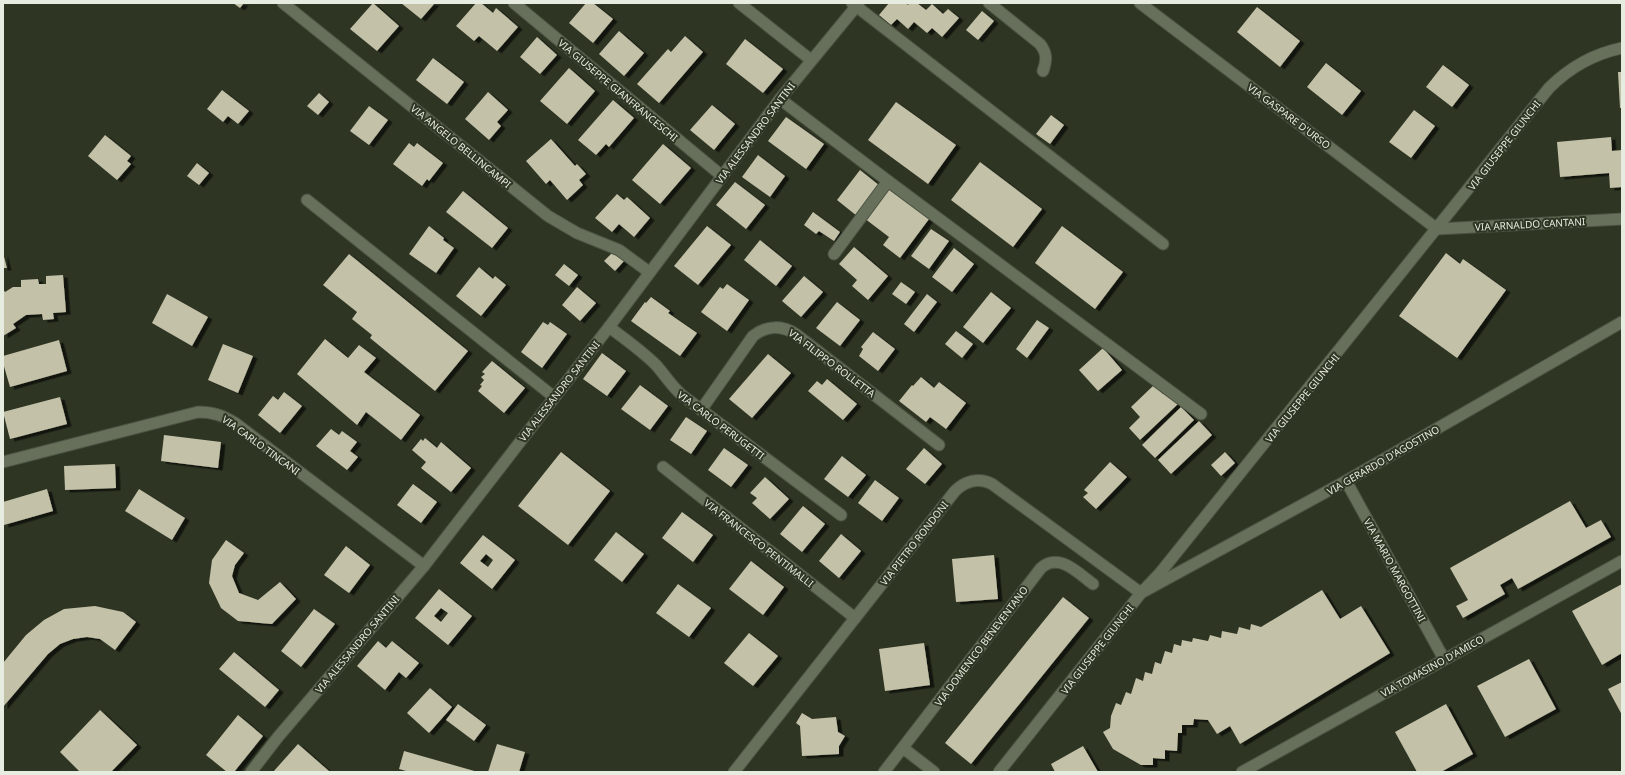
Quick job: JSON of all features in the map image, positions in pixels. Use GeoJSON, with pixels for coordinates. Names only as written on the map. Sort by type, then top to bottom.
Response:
{"type":"FeatureCollection","features":[{"type":"Feature","properties":{"kind":"street","name":"VIA ANGELO BELLINCAMPI"},"geometry":{"type":"LineString","coordinates":[[283,3],[548,216],[577,233],[619,250],[649,272]]}},
{"type":"Feature","properties":{"kind":"street","name":"VIA GIUSEPPE GIANFRANCESCHI"},"geometry":{"type":"LineString","coordinates":[[514,3],[722,176]]}},
{"type":"Feature","properties":{"kind":"street"},"geometry":{"type":"LineString","coordinates":[[739,3],[811,60]]}},
{"type":"Feature","properties":{"kind":"street"},"geometry":{"type":"LineString","coordinates":[[989,3],[1040,44],[1046,57],[1043,71]]}},
{"type":"Feature","properties":{"kind":"street","name":"VIA GASPARE D'URSO"},"geometry":{"type":"LineString","coordinates":[[1140,3],[1437,229]]}},
{"type":"Feature","properties":{"kind":"street","name":"VIA ALESSANDRO SANTINI"},"geometry":{"type":"LineString","coordinates":[[251,772],[278,737],[424,566],[609,327],[780,99],[856,4]]}},
{"type":"Feature","properties":{"kind":"street"},"geometry":{"type":"LineString","coordinates":[[856,4],[1163,244]]}},
{"type":"Feature","properties":{"kind":"street","name":"VIA GIUSEPPE GIUNCHI"},"geometry":{"type":"LineString","coordinates":[[1000,772],[1141,593],[1160,573],[1553,84],[1584,60],[1602,53],[1622,48]]}},
{"type":"Feature","properties":{"kind":"street"},"geometry":{"type":"LineString","coordinates":[[780,99],[1201,414]]}},
{"type":"Feature","properties":{"kind":"street"},"geometry":{"type":"LineString","coordinates":[[834,254],[888,181]]}},
{"type":"Feature","properties":{"kind":"street"},"geometry":{"type":"LineString","coordinates":[[307,200],[554,397]]}},
{"type":"Feature","properties":{"kind":"street","name":"VIA ARNALDO CANTANI"},"geometry":{"type":"LineString","coordinates":[[1437,229],[1622,218]]}},
{"type":"Feature","properties":{"kind":"street","name":"VIA GERARDO D'AGOSTINO"},"geometry":{"type":"LineString","coordinates":[[1141,593],[1346,482],[1622,322]]}},
{"type":"Feature","properties":{"kind":"street","name":"VIA CARLO PERUGETTI"},"geometry":{"type":"LineString","coordinates":[[609,327],[650,360],[677,392],[840,515]]}},
{"type":"Feature","properties":{"kind":"street","name":"VIA FILIPPO ROLLETTA"},"geometry":{"type":"LineString","coordinates":[[701,410],[753,336],[765,329],[782,328],[797,334],[939,445]]}},
{"type":"Feature","properties":{"kind":"street","name":"VIA CARLO TINCANI"},"geometry":{"type":"LineString","coordinates":[[3,462],[198,412],[212,412],[235,423],[424,566]]}},
{"type":"Feature","properties":{"kind":"street","name":"VIA FRANCESCO PENTIMALLI"},"geometry":{"type":"LineString","coordinates":[[663,467],[855,618]]}},
{"type":"Feature","properties":{"kind":"street","name":"VIA PIETRO RONDONI"},"geometry":{"type":"LineString","coordinates":[[734,772],[955,491],[969,482],[979,480],[988,482],[995,486],[1141,593]]}},
{"type":"Feature","properties":{"kind":"street","name":"VIA MARIO MARGOTTINI"},"geometry":{"type":"LineString","coordinates":[[1346,482],[1444,659]]}},
{"type":"Feature","properties":{"kind":"street","name":"VIA TOMASINO D'AMICO"},"geometry":{"type":"LineString","coordinates":[[1242,772],[1622,561]]}},
{"type":"Feature","properties":{"kind":"street","name":"VIA DOMENICO BENEVENTANO"},"geometry":{"type":"LineString","coordinates":[[887,771],[1043,566],[1051,562],[1061,562],[1093,584]]}},
{"type":"Feature","properties":{"kind":"street"},"geometry":{"type":"LineString","coordinates":[[903,748],[934,772]]}},
{"type":"Feature","properties":{"kind":"building"},"geometry":{"type":"Polygon","coordinates":[[[233,3],[244,3],[240,8],[233,3]]]}},
{"type":"Feature","properties":{"kind":"building"},"geometry":{"type":"Polygon","coordinates":[[[373,3],[399,26],[377,51],[350,29],[373,3]]]}},
{"type":"Feature","properties":{"kind":"building"},"geometry":{"type":"Polygon","coordinates":[[[401,3],[435,3],[421,19],[401,3]]]}},
{"type":"Feature","properties":{"kind":"building"},"geometry":{"type":"Polygon","coordinates":[[[476,3],[481,3],[493,13],[496,8],[518,27],[497,51],[479,36],[474,41],[456,26],[476,3]]]}},
{"type":"Feature","properties":{"kind":"building"},"geometry":{"type":"Polygon","coordinates":[[[586,3],[593,3],[613,19],[593,43],[569,23],[586,3]]]}},
{"type":"Feature","properties":{"kind":"building"},"geometry":{"type":"Polygon","coordinates":[[[889,3],[906,3],[908,5],[909,3],[917,3],[926,10],[932,4],[943,14],[948,9],[959,18],[942,37],[932,28],[927,33],[914,22],[908,29],[897,19],[891,25],[879,15],[889,3]]]}},
{"type":"Feature","properties":{"kind":"building"},"geometry":{"type":"Polygon","coordinates":[[[1257,7],[1300,41],[1280,67],[1237,32],[1257,7]]]}},
{"type":"Feature","properties":{"kind":"building"},"geometry":{"type":"Polygon","coordinates":[[[982,11],[994,21],[978,40],[966,30],[982,11]]]}},
{"type":"Feature","properties":{"kind":"building"},"geometry":{"type":"Polygon","coordinates":[[[619,31],[644,53],[624,76],[599,54],[619,31]]]}},
{"type":"Feature","properties":{"kind":"building"},"geometry":{"type":"Polygon","coordinates":[[[685,36],[703,52],[659,103],[637,84],[668,49],[671,52],[685,36]]]}},
{"type":"Feature","properties":{"kind":"building"},"geometry":{"type":"Polygon","coordinates":[[[537,37],[557,55],[540,74],[520,57],[537,37]]]}},
{"type":"Feature","properties":{"kind":"building"},"geometry":{"type":"Polygon","coordinates":[[[745,39],[783,69],[763,93],[726,64],[745,39]]]}},
{"type":"Feature","properties":{"kind":"building"},"geometry":{"type":"Polygon","coordinates":[[[433,58],[464,82],[447,104],[416,80],[433,58]]]}},
{"type":"Feature","properties":{"kind":"building"},"geometry":{"type":"Polygon","coordinates":[[[1326,63],[1361,91],[1342,115],[1307,87],[1326,63]]]}},
{"type":"Feature","properties":{"kind":"building"},"geometry":{"type":"Polygon","coordinates":[[[1443,65],[1469,85],[1452,107],[1426,87],[1443,65]]]}},
{"type":"Feature","properties":{"kind":"building"},"geometry":{"type":"Polygon","coordinates":[[[569,68],[595,91],[567,124],[540,101],[569,68]]]}},
{"type":"Feature","properties":{"kind":"building"},"geometry":{"type":"Polygon","coordinates":[[[1618,72],[1622,72],[1622,108],[1620,108],[1618,72]]]}},
{"type":"Feature","properties":{"kind":"building"},"geometry":{"type":"Polygon","coordinates":[[[222,90],[249,111],[238,124],[228,116],[223,122],[207,109],[222,90]]]}},
{"type":"Feature","properties":{"kind":"building"},"geometry":{"type":"Polygon","coordinates":[[[488,92],[508,110],[497,122],[501,126],[489,140],[465,119],[488,92]]]}},
{"type":"Feature","properties":{"kind":"building"},"geometry":{"type":"Polygon","coordinates":[[[319,93],[329,102],[318,115],[307,106],[319,93]]]}},
{"type":"Feature","properties":{"kind":"building"},"geometry":{"type":"Polygon","coordinates":[[[613,100],[634,118],[609,147],[606,144],[596,155],[578,140],[613,100]]]}},
{"type":"Feature","properties":{"kind":"building"},"geometry":{"type":"Polygon","coordinates":[[[896,102],[956,145],[928,184],[868,140],[896,102]]]}},
{"type":"Feature","properties":{"kind":"building"},"geometry":{"type":"Polygon","coordinates":[[[712,105],[735,124],[714,150],[690,130],[712,105]]]}},
{"type":"Feature","properties":{"kind":"building"},"geometry":{"type":"Polygon","coordinates":[[[369,106],[388,120],[369,145],[350,131],[369,106]]]}},
{"type":"Feature","properties":{"kind":"building"},"geometry":{"type":"Polygon","coordinates":[[[1414,110],[1435,126],[1411,158],[1389,142],[1414,110]]]}},
{"type":"Feature","properties":{"kind":"building"},"geometry":{"type":"Polygon","coordinates":[[[1051,115],[1064,125],[1050,144],[1036,134],[1051,115]]]}},
{"type":"Feature","properties":{"kind":"building"},"geometry":{"type":"Polygon","coordinates":[[[786,117],[824,144],[806,169],[768,141],[786,117]]]}},
{"type":"Feature","properties":{"kind":"building"},"geometry":{"type":"Polygon","coordinates":[[[105,135],[131,156],[127,161],[131,164],[117,180],[88,156],[105,135]]]}},
{"type":"Feature","properties":{"kind":"building"},"geometry":{"type":"Polygon","coordinates":[[[1611,137],[1612,151],[1622,150],[1622,187],[1610,188],[1609,173],[1560,177],[1557,142],[1611,137]]]}},
{"type":"Feature","properties":{"kind":"building"},"geometry":{"type":"Polygon","coordinates":[[[551,139],[575,166],[577,164],[586,174],[579,180],[583,185],[567,200],[550,180],[546,184],[526,161],[551,139]]]}},
{"type":"Feature","properties":{"kind":"building"},"geometry":{"type":"Polygon","coordinates":[[[409,143],[414,147],[417,143],[443,163],[429,181],[427,179],[422,186],[393,164],[409,143]]]}},
{"type":"Feature","properties":{"kind":"building"},"geometry":{"type":"Polygon","coordinates":[[[663,144],[691,168],[660,204],[632,180],[663,144]]]}},
{"type":"Feature","properties":{"kind":"building"},"geometry":{"type":"Polygon","coordinates":[[[758,155],[785,176],[770,197],[742,177],[758,155]]]}},
{"type":"Feature","properties":{"kind":"building"},"geometry":{"type":"Polygon","coordinates":[[[980,162],[1042,209],[1013,247],[951,200],[980,162]]]}},
{"type":"Feature","properties":{"kind":"building"},"geometry":{"type":"Polygon","coordinates":[[[197,163],[209,173],[199,185],[187,176],[197,163]]]}},
{"type":"Feature","properties":{"kind":"building"},"geometry":{"type":"Polygon","coordinates":[[[860,170],[880,186],[857,216],[837,200],[860,170]]]}},
{"type":"Feature","properties":{"kind":"building"},"geometry":{"type":"Polygon","coordinates":[[[735,182],[765,205],[746,229],[716,205],[735,182]]]}},
{"type":"Feature","properties":{"kind":"building"},"geometry":{"type":"Polygon","coordinates":[[[887,188],[929,219],[900,258],[883,245],[889,237],[864,218],[887,188]]]}},
{"type":"Feature","properties":{"kind":"building"},"geometry":{"type":"Polygon","coordinates":[[[463,191],[508,228],[492,248],[446,212],[463,191]]]}},
{"type":"Feature","properties":{"kind":"building"},"geometry":{"type":"Polygon","coordinates":[[[617,194],[624,200],[627,197],[650,218],[634,237],[619,224],[612,232],[595,218],[617,194]]]}},
{"type":"Feature","properties":{"kind":"building"},"geometry":{"type":"Polygon","coordinates":[[[813,212],[840,232],[834,241],[819,231],[816,234],[804,225],[813,212]]]}},
{"type":"Feature","properties":{"kind":"building"},"geometry":{"type":"Polygon","coordinates":[[[429,226],[444,238],[443,240],[454,248],[436,273],[409,254],[429,226]]]}},
{"type":"Feature","properties":{"kind":"building"},"geometry":{"type":"Polygon","coordinates":[[[707,226],[731,245],[698,285],[674,266],[707,226]]]}},
{"type":"Feature","properties":{"kind":"building"},"geometry":{"type":"Polygon","coordinates":[[[1062,226],[1123,272],[1095,309],[1035,263],[1062,226]]]}},
{"type":"Feature","properties":{"kind":"building"},"geometry":{"type":"Polygon","coordinates":[[[931,229],[949,241],[929,269],[911,256],[931,229]]]}},
{"type":"Feature","properties":{"kind":"building"},"geometry":{"type":"Polygon","coordinates":[[[760,240],[792,266],[776,286],[744,260],[760,240]]]}},
{"type":"Feature","properties":{"kind":"building"},"geometry":{"type":"Polygon","coordinates":[[[854,247],[888,276],[868,300],[852,286],[857,280],[839,264],[854,247]]]}},
{"type":"Feature","properties":{"kind":"building"},"geometry":{"type":"Polygon","coordinates":[[[954,248],[974,264],[952,292],[932,277],[954,248]]]}},
{"type":"Feature","properties":{"kind":"building"},"geometry":{"type":"Polygon","coordinates":[[[614,251],[624,261],[615,271],[604,261],[614,251]]]}},
{"type":"Feature","properties":{"kind":"building"},"geometry":{"type":"Polygon","coordinates":[[[3,253],[7,268],[3,268],[3,253]]]}},
{"type":"Feature","properties":{"kind":"building"},"geometry":{"type":"Polygon","coordinates":[[[1446,253],[1460,264],[1463,259],[1506,290],[1457,358],[1399,316],[1446,253]]]}},
{"type":"Feature","properties":{"kind":"building"},"geometry":{"type":"Polygon","coordinates":[[[349,254],[468,351],[435,391],[370,338],[372,335],[352,319],[357,312],[323,285],[349,254]]]}},
{"type":"Feature","properties":{"kind":"building"},"geometry":{"type":"Polygon","coordinates":[[[564,264],[578,275],[569,286],[555,275],[564,264]]]}},
{"type":"Feature","properties":{"kind":"building"},"geometry":{"type":"Polygon","coordinates":[[[479,267],[493,279],[495,276],[506,285],[481,316],[456,296],[479,267]]]}},
{"type":"Feature","properties":{"kind":"building"},"geometry":{"type":"Polygon","coordinates":[[[63,275],[66,312],[53,313],[54,319],[43,320],[42,314],[26,315],[13,324],[16,328],[3,336],[3,289],[5,292],[13,287],[21,287],[21,280],[38,279],[39,284],[46,284],[46,276],[63,275]]]}},
{"type":"Feature","properties":{"kind":"building"},"geometry":{"type":"Polygon","coordinates":[[[804,276],[823,292],[801,317],[782,301],[804,276]]]}},
{"type":"Feature","properties":{"kind":"building"},"geometry":{"type":"Polygon","coordinates":[[[901,282],[915,292],[906,304],[892,294],[901,282]]]}},
{"type":"Feature","properties":{"kind":"building"},"geometry":{"type":"Polygon","coordinates":[[[727,284],[749,300],[727,331],[701,312],[720,287],[723,289],[727,284]]]}},
{"type":"Feature","properties":{"kind":"building"},"geometry":{"type":"Polygon","coordinates":[[[577,287],[596,303],[580,321],[562,305],[577,287]]]}},
{"type":"Feature","properties":{"kind":"building"},"geometry":{"type":"Polygon","coordinates":[[[991,292],[1011,308],[983,343],[963,327],[991,292]]]}},
{"type":"Feature","properties":{"kind":"building"},"geometry":{"type":"Polygon","coordinates":[[[167,294],[208,317],[192,346],[152,323],[167,294]]]}},
{"type":"Feature","properties":{"kind":"building"},"geometry":{"type":"Polygon","coordinates":[[[927,294],[937,302],[914,332],[904,324],[927,294]]]}},
{"type":"Feature","properties":{"kind":"building"},"geometry":{"type":"Polygon","coordinates":[[[651,297],[670,311],[668,313],[697,333],[680,356],[631,321],[645,302],[646,303],[651,297]]]}},
{"type":"Feature","properties":{"kind":"building"},"geometry":{"type":"Polygon","coordinates":[[[837,302],[860,320],[840,346],[816,328],[837,302]]]}},
{"type":"Feature","properties":{"kind":"building"},"geometry":{"type":"Polygon","coordinates":[[[1037,320],[1049,328],[1027,358],[1016,349],[1037,320]]]}},
{"type":"Feature","properties":{"kind":"building"},"geometry":{"type":"Polygon","coordinates":[[[543,322],[548,325],[550,322],[567,334],[542,368],[521,352],[543,322]]]}},
{"type":"Feature","properties":{"kind":"building"},"geometry":{"type":"Polygon","coordinates":[[[956,331],[973,344],[962,358],[945,344],[956,331]]]}},
{"type":"Feature","properties":{"kind":"building"},"geometry":{"type":"Polygon","coordinates":[[[873,332],[895,349],[878,371],[859,356],[863,349],[861,347],[873,332]]]}},
{"type":"Feature","properties":{"kind":"building"},"geometry":{"type":"Polygon","coordinates":[[[325,339],[348,358],[359,345],[376,358],[364,372],[420,415],[401,440],[366,412],[357,425],[297,374],[325,339]]]}},
{"type":"Feature","properties":{"kind":"building"},"geometry":{"type":"Polygon","coordinates":[[[59,340],[67,371],[10,387],[3,363],[3,356],[59,340]]]}},
{"type":"Feature","properties":{"kind":"building"},"geometry":{"type":"Polygon","coordinates":[[[223,344],[253,356],[238,393],[208,380],[223,344]]]}},
{"type":"Feature","properties":{"kind":"building"},"geometry":{"type":"Polygon","coordinates":[[[1103,348],[1122,370],[1098,391],[1079,370],[1103,348]]]}},
{"type":"Feature","properties":{"kind":"building"},"geometry":{"type":"Polygon","coordinates":[[[602,353],[626,371],[607,396],[583,379],[602,353]]]}},
{"type":"Feature","properties":{"kind":"building"},"geometry":{"type":"Polygon","coordinates":[[[768,354],[791,373],[752,418],[729,399],[768,354]]]}},
{"type":"Feature","properties":{"kind":"building"},"geometry":{"type":"Polygon","coordinates":[[[492,361],[525,388],[504,413],[478,391],[484,380],[481,377],[485,374],[482,372],[492,361]]]}},
{"type":"Feature","properties":{"kind":"building"},"geometry":{"type":"Polygon","coordinates":[[[921,377],[934,388],[939,382],[966,403],[946,429],[930,417],[926,422],[899,401],[912,385],[913,386],[921,377]]]}},
{"type":"Feature","properties":{"kind":"building"},"geometry":{"type":"Polygon","coordinates":[[[827,379],[857,404],[843,420],[808,391],[817,381],[822,385],[827,379]]]}},
{"type":"Feature","properties":{"kind":"building"},"geometry":{"type":"Polygon","coordinates":[[[640,385],[668,406],[650,430],[621,409],[640,385]]]}},
{"type":"Feature","properties":{"kind":"building"},"geometry":{"type":"Polygon","coordinates":[[[1154,385],[1163,394],[1166,392],[1178,404],[1140,440],[1129,428],[1140,417],[1131,407],[1154,385]]]}},
{"type":"Feature","properties":{"kind":"building"},"geometry":{"type":"Polygon","coordinates":[[[284,392],[302,406],[280,433],[258,415],[273,396],[278,400],[284,392]]]}},
{"type":"Feature","properties":{"kind":"building"},"geometry":{"type":"Polygon","coordinates":[[[60,397],[67,424],[10,439],[3,412],[60,397]]]}},
{"type":"Feature","properties":{"kind":"building"},"geometry":{"type":"Polygon","coordinates":[[[1181,407],[1194,420],[1155,458],[1142,445],[1181,407]]]}},
{"type":"Feature","properties":{"kind":"building"},"geometry":{"type":"Polygon","coordinates":[[[686,417],[707,431],[691,454],[670,440],[686,417]]]}},
{"type":"Feature","properties":{"kind":"building"},"geometry":{"type":"Polygon","coordinates":[[[1199,421],[1212,435],[1171,474],[1158,460],[1199,421]]]}},
{"type":"Feature","properties":{"kind":"building"},"geometry":{"type":"Polygon","coordinates":[[[331,429],[339,435],[342,431],[357,442],[350,451],[358,457],[347,470],[316,446],[331,429]]]}},
{"type":"Feature","properties":{"kind":"building"},"geometry":{"type":"Polygon","coordinates":[[[164,435],[221,442],[218,468],[161,461],[164,435]]]}},
{"type":"Feature","properties":{"kind":"building"},"geometry":{"type":"Polygon","coordinates":[[[425,438],[437,448],[441,442],[471,468],[451,492],[421,468],[426,462],[412,450],[421,439],[423,441],[425,438]]]}},
{"type":"Feature","properties":{"kind":"building"},"geometry":{"type":"Polygon","coordinates":[[[724,448],[748,465],[731,487],[708,470],[724,448]]]}},
{"type":"Feature","properties":{"kind":"building"},"geometry":{"type":"Polygon","coordinates":[[[924,448],[942,464],[925,484],[906,469],[924,448]]]}},
{"type":"Feature","properties":{"kind":"building"},"geometry":{"type":"Polygon","coordinates":[[[561,452],[610,491],[568,545],[518,506],[561,452]]]}},
{"type":"Feature","properties":{"kind":"building"},"geometry":{"type":"Polygon","coordinates":[[[1225,452],[1235,463],[1221,476],[1211,465],[1225,452]]]}},
{"type":"Feature","properties":{"kind":"building"},"geometry":{"type":"Polygon","coordinates":[[[842,456],[866,475],[848,497],[824,479],[842,456]]]}},
{"type":"Feature","properties":{"kind":"building"},"geometry":{"type":"Polygon","coordinates":[[[1110,462],[1127,477],[1096,509],[1083,497],[1088,493],[1084,490],[1110,462]]]}},
{"type":"Feature","properties":{"kind":"building"},"geometry":{"type":"Polygon","coordinates":[[[115,464],[116,488],[65,490],[64,466],[115,464]]]}},
{"type":"Feature","properties":{"kind":"building"},"geometry":{"type":"Polygon","coordinates":[[[765,477],[789,499],[770,519],[752,503],[757,498],[750,493],[765,477]]]}},
{"type":"Feature","properties":{"kind":"building"},"geometry":{"type":"Polygon","coordinates":[[[875,480],[899,498],[882,521],[858,503],[875,480]]]}},
{"type":"Feature","properties":{"kind":"building"},"geometry":{"type":"Polygon","coordinates":[[[413,484],[437,502],[421,523],[397,505],[413,484]]]}},
{"type":"Feature","properties":{"kind":"building"},"geometry":{"type":"Polygon","coordinates":[[[47,489],[53,511],[4,525],[3,502],[47,489]]]}},
{"type":"Feature","properties":{"kind":"building"},"geometry":{"type":"Polygon","coordinates":[[[139,489],[185,518],[172,540],[125,511],[139,489]]]}},
{"type":"Feature","properties":{"kind":"building"},"geometry":{"type":"Polygon","coordinates":[[[1570,501],[1586,528],[1601,520],[1611,537],[1518,589],[1512,578],[1500,585],[1505,594],[1463,618],[1456,606],[1468,600],[1450,568],[1570,501]]]}},
{"type":"Feature","properties":{"kind":"building"},"geometry":{"type":"Polygon","coordinates":[[[803,506],[825,524],[802,552],[780,534],[803,506]]]}},
{"type":"Feature","properties":{"kind":"building"},"geometry":{"type":"Polygon","coordinates":[[[682,512],[713,535],[693,562],[662,538],[682,512]]]}},
{"type":"Feature","properties":{"kind":"building"},"geometry":{"type":"Polygon","coordinates":[[[616,532],[644,554],[622,582],[594,560],[616,532]]]}},
{"type":"Feature","properties":{"kind":"building"},"geometry":{"type":"Polygon","coordinates":[[[841,534],[861,551],[839,578],[819,561],[841,534]]]}},
{"type":"Feature","properties":{"kind":"building"},"geometry":{"type":"Polygon","coordinates":[[[483,535],[515,560],[492,589],[460,563],[483,535]],[[486,554],[480,561],[488,567],[493,560],[486,554]]]}},
{"type":"Feature","properties":{"kind":"building"},"geometry":{"type":"Polygon","coordinates":[[[226,540],[244,553],[235,565],[232,576],[239,593],[258,600],[280,582],[296,599],[272,624],[238,621],[221,608],[209,583],[212,560],[226,540]]]}},
{"type":"Feature","properties":{"kind":"building"},"geometry":{"type":"Polygon","coordinates":[[[346,546],[370,565],[349,593],[324,575],[346,546]]]}},
{"type":"Feature","properties":{"kind":"building"},"geometry":{"type":"Polygon","coordinates":[[[994,555],[998,599],[956,602],[952,559],[994,555]]]}},
{"type":"Feature","properties":{"kind":"building"},"geometry":{"type":"Polygon","coordinates":[[[751,561],[784,587],[763,615],[729,589],[751,561]]]}},
{"type":"Feature","properties":{"kind":"building"},"geometry":{"type":"Polygon","coordinates":[[[678,584],[711,608],[689,637],[656,613],[678,584]]]}},
{"type":"Feature","properties":{"kind":"building"},"geometry":{"type":"Polygon","coordinates":[[[1622,584],[1622,653],[1602,665],[1572,611],[1622,584]]]}},
{"type":"Feature","properties":{"kind":"building"},"geometry":{"type":"Polygon","coordinates":[[[439,589],[472,616],[448,645],[415,618],[439,589]],[[441,608],[434,616],[441,622],[448,613],[441,608]]]}},
{"type":"Feature","properties":{"kind":"building"},"geometry":{"type":"Polygon","coordinates":[[[1322,590],[1340,619],[1361,606],[1390,653],[1240,744],[1230,726],[1217,734],[1208,720],[1194,719],[1193,725],[1182,725],[1182,733],[1178,733],[1177,751],[1165,750],[1165,759],[1153,758],[1153,765],[1141,765],[1113,749],[1103,732],[1110,728],[1111,716],[1116,703],[1121,705],[1126,692],[1131,694],[1136,678],[1143,681],[1145,672],[1152,674],[1155,662],[1161,664],[1165,651],[1172,653],[1174,644],[1181,646],[1182,640],[1192,642],[1193,638],[1208,641],[1210,635],[1221,638],[1222,631],[1237,634],[1239,627],[1250,630],[1251,624],[1261,627],[1322,590]]]}},
{"type":"Feature","properties":{"kind":"building"},"geometry":{"type":"Polygon","coordinates":[[[1063,597],[1089,618],[971,764],[945,743],[1063,597]]]}},
{"type":"Feature","properties":{"kind":"building"},"geometry":{"type":"Polygon","coordinates":[[[95,606],[123,612],[136,622],[115,650],[100,639],[87,637],[73,639],[60,644],[48,654],[3,707],[3,663],[26,635],[44,620],[64,609],[95,606]]]}},
{"type":"Feature","properties":{"kind":"building"},"geometry":{"type":"Polygon","coordinates":[[[314,609],[335,624],[301,667],[281,651],[314,609]]]}},
{"type":"Feature","properties":{"kind":"building"},"geometry":{"type":"Polygon","coordinates":[[[749,633],[778,656],[753,686],[724,663],[749,633]]]}},
{"type":"Feature","properties":{"kind":"building"},"geometry":{"type":"Polygon","coordinates":[[[378,641],[386,648],[392,641],[419,663],[406,678],[399,672],[385,690],[357,666],[378,641]]]}},
{"type":"Feature","properties":{"kind":"building"},"geometry":{"type":"Polygon","coordinates":[[[924,643],[930,685],[885,691],[879,649],[924,643]]]}},
{"type":"Feature","properties":{"kind":"building"},"geometry":{"type":"Polygon","coordinates":[[[234,652],[279,690],[265,707],[219,669],[234,652]]]}},
{"type":"Feature","properties":{"kind":"building"},"geometry":{"type":"Polygon","coordinates":[[[1529,659],[1556,709],[1505,737],[1477,686],[1529,659]]]}},
{"type":"Feature","properties":{"kind":"building"},"geometry":{"type":"Polygon","coordinates":[[[1622,682],[1622,715],[1608,689],[1622,682]]]}},
{"type":"Feature","properties":{"kind":"building"},"geometry":{"type":"Polygon","coordinates":[[[430,688],[452,707],[429,733],[407,713],[430,688]]]}},
{"type":"Feature","properties":{"kind":"building"},"geometry":{"type":"Polygon","coordinates":[[[458,704],[486,725],[474,741],[446,720],[458,704]]]}},
{"type":"Feature","properties":{"kind":"building"},"geometry":{"type":"Polygon","coordinates":[[[1446,704],[1473,754],[1441,772],[1417,772],[1395,732],[1446,704]]]}},
{"type":"Feature","properties":{"kind":"building"},"geometry":{"type":"Polygon","coordinates":[[[100,710],[137,745],[111,772],[80,772],[60,752],[100,710]]]}},
{"type":"Feature","properties":{"kind":"building"},"geometry":{"type":"Polygon","coordinates":[[[802,713],[812,719],[836,717],[838,732],[845,736],[839,746],[839,754],[802,756],[800,726],[796,723],[802,713]]]}},
{"type":"Feature","properties":{"kind":"building"},"geometry":{"type":"Polygon","coordinates":[[[238,715],[263,736],[234,772],[227,772],[206,755],[238,715]]]}},
{"type":"Feature","properties":{"kind":"building"},"geometry":{"type":"Polygon","coordinates":[[[298,744],[330,772],[273,772],[298,744]]]}},
{"type":"Feature","properties":{"kind":"building"},"geometry":{"type":"Polygon","coordinates":[[[497,744],[525,752],[519,772],[488,772],[497,744]]]}},
{"type":"Feature","properties":{"kind":"building"},"geometry":{"type":"Polygon","coordinates":[[[1083,746],[1098,772],[1055,772],[1051,764],[1083,746]]]}},
{"type":"Feature","properties":{"kind":"building"},"geometry":{"type":"Polygon","coordinates":[[[404,751],[478,772],[410,772],[399,769],[404,751]]]}}]}
